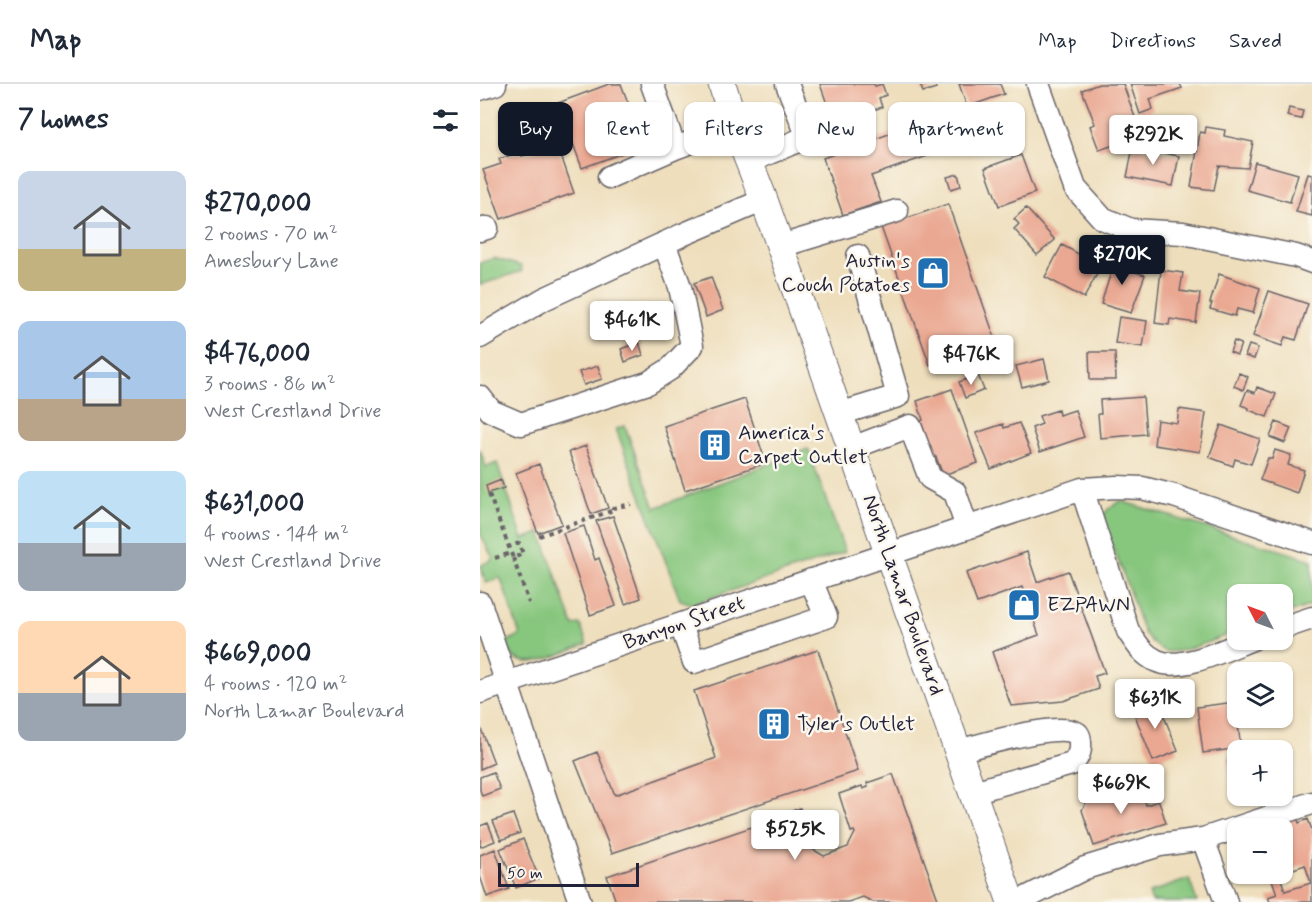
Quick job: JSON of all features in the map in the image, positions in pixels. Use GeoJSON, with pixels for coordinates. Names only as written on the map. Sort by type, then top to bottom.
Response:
{"type":"FeatureCollection","features":[{"type":"Feature","properties":{"kind":"main road","name":"North Lamar Boulevard"},"geometry":{"type":"LineString","coordinates":[[722,84],[728,102]]}},
{"type":"Feature","properties":{"kind":"main road","name":"North Lamar Boulevard"},"geometry":{"type":"LineString","coordinates":[[748,156],[1011,902]]}},
{"type":"Feature","properties":{"kind":"street"},"geometry":{"type":"LineString","coordinates":[[480,89],[495,84]]}},
{"type":"Feature","properties":{"kind":"street"},"geometry":{"type":"LineString","coordinates":[[652,84],[675,148]]}},
{"type":"Feature","properties":{"kind":"street"},"geometry":{"type":"LineString","coordinates":[[750,161],[804,137],[805,130],[787,84]]}},
{"type":"Feature","properties":{"kind":"street"},"geometry":{"type":"LineString","coordinates":[[1038,84],[1075,188],[1102,218],[1131,230],[1183,233],[1296,256],[1312,262]]}},
{"type":"Feature","properties":{"kind":"street"},"geometry":{"type":"LineString","coordinates":[[609,177],[684,145]]}},
{"type":"Feature","properties":{"kind":"street"},"geometry":{"type":"LineString","coordinates":[[480,337],[544,299],[664,243],[764,200]]}},
{"type":"Feature","properties":{"kind":"street"},"geometry":{"type":"LineString","coordinates":[[780,246],[897,211]]}},
{"type":"Feature","properties":{"kind":"street"},"geometry":{"type":"LineString","coordinates":[[480,397],[491,411],[521,424],[648,383],[670,369],[692,346],[680,287],[664,243]]}},
{"type":"Feature","properties":{"kind":"street"},"geometry":{"type":"LineString","coordinates":[[839,414],[898,396],[858,256]]}},
{"type":"Feature","properties":{"kind":"street"},"geometry":{"type":"LineString","coordinates":[[852,448],[910,426],[930,478],[955,492],[967,528]]}},
{"type":"Feature","properties":{"kind":"street","name":"Banyon Street"},"geometry":{"type":"LineString","coordinates":[[480,692],[1082,489],[1117,487],[1153,491],[1312,543]]}},
{"type":"Feature","properties":{"kind":"street"},"geometry":{"type":"LineString","coordinates":[[1082,489],[1128,631],[1139,647],[1159,662],[1186,663],[1227,648]]}},
{"type":"Feature","properties":{"kind":"street"},"geometry":{"type":"LineString","coordinates":[[681,625],[694,662],[826,617],[812,580]]}},
{"type":"Feature","properties":{"kind":"street"},"geometry":{"type":"LineString","coordinates":[[480,603],[572,900]]}},
{"type":"Feature","properties":{"kind":"street"},"geometry":{"type":"LineString","coordinates":[[1293,624],[1312,618]]}},
{"type":"Feature","properties":{"kind":"street"},"geometry":{"type":"LineString","coordinates":[[958,751],[1055,730],[1078,734],[1080,753],[1072,764],[973,792]]}},
{"type":"Feature","properties":{"kind":"street"},"geometry":{"type":"LineString","coordinates":[[1018,902],[1085,868],[1160,845],[1203,838],[1312,803]]}},
{"type":"Feature","properties":{"kind":"street"},"geometry":{"type":"LineString","coordinates":[[1203,838],[1226,902]]}},
{"type":"Feature","properties":{"kind":"path"},"geometry":{"type":"LineString","coordinates":[[489,494],[529,603]]}},
{"type":"Feature","properties":{"kind":"path"},"geometry":{"type":"LineString","coordinates":[[539,536],[614,510],[613,508],[620,505],[631,504]]}},
{"type":"Feature","properties":{"kind":"path"},"geometry":{"type":"LineString","coordinates":[[509,547],[519,543],[523,555],[513,558]]}},
{"type":"Feature","properties":{"kind":"path"},"geometry":{"type":"LineString","coordinates":[[495,558],[511,553]]}},
{"type":"Feature","properties":{"kind":"green space"},"geometry":{"type":"Polygon","coordinates":[[[494,258],[521,266],[522,271],[480,285],[480,263],[494,258]]]}},
{"type":"Feature","properties":{"kind":"green space"},"geometry":{"type":"Polygon","coordinates":[[[625,426],[655,508],[808,449],[845,552],[692,604],[680,600],[616,429],[625,426]]]}},
{"type":"Feature","properties":{"kind":"green space"},"geometry":{"type":"Polygon","coordinates":[[[480,449],[486,467],[497,463],[523,539],[541,533],[573,625],[580,624],[587,644],[540,661],[518,660],[511,654],[506,642],[520,635],[501,579],[486,583],[480,566],[493,559],[480,533],[480,449]]]}},
{"type":"Feature","properties":{"kind":"green space"},"geometry":{"type":"Polygon","coordinates":[[[1121,501],[1312,560],[1312,605],[1293,612],[1293,584],[1227,584],[1227,635],[1191,648],[1172,652],[1162,650],[1153,644],[1144,633],[1121,566],[1105,533],[1102,520],[1112,506],[1121,501]]]}},
{"type":"Feature","properties":{"kind":"green space"},"geometry":{"type":"Polygon","coordinates":[[[1189,879],[1197,902],[1152,902],[1149,893],[1189,879]]]}},
{"type":"Feature","properties":{"kind":"building"},"geometry":{"type":"Polygon","coordinates":[[[609,84],[621,84],[628,102],[585,102],[585,156],[614,156],[582,168],[573,144],[573,102],[561,102],[609,84]]]}},
{"type":"Feature","properties":{"kind":"building"},"geometry":{"type":"Polygon","coordinates":[[[820,84],[874,84],[875,86],[882,84],[886,95],[879,98],[882,107],[876,109],[876,102],[826,102],[820,84]]]}},
{"type":"Feature","properties":{"kind":"building"},"geometry":{"type":"Polygon","coordinates":[[[920,84],[934,84],[936,88],[923,92],[920,84]]]}},
{"type":"Feature","properties":{"kind":"building"},"geometry":{"type":"Polygon","coordinates":[[[959,84],[1000,84],[1004,94],[981,102],[965,102],[959,84]]]}},
{"type":"Feature","properties":{"kind":"building"},"geometry":{"type":"Polygon","coordinates":[[[1099,84],[1123,84],[1140,131],[1131,135],[1132,139],[1099,150],[1090,126],[1095,124],[1082,90],[1099,84]]]}},
{"type":"Feature","properties":{"kind":"building"},"geometry":{"type":"Polygon","coordinates":[[[1130,84],[1180,84],[1182,88],[1150,99],[1153,109],[1140,114],[1130,84]]]}},
{"type":"Feature","properties":{"kind":"building"},"geometry":{"type":"Polygon","coordinates":[[[1289,108],[1303,111],[1301,119],[1287,116],[1289,108]]]}},
{"type":"Feature","properties":{"kind":"building"},"geometry":{"type":"Polygon","coordinates":[[[1206,127],[1225,130],[1224,136],[1253,142],[1248,168],[1219,166],[1214,190],[1191,187],[1200,132],[1205,133],[1206,127]]]}},
{"type":"Feature","properties":{"kind":"building"},"geometry":{"type":"Polygon","coordinates":[[[888,134],[888,156],[927,156],[871,176],[881,202],[843,215],[823,158],[876,156],[876,139],[888,134]]]}},
{"type":"Feature","properties":{"kind":"building"},"geometry":{"type":"Polygon","coordinates":[[[1133,147],[1179,156],[1173,186],[1127,177],[1133,147]]]}},
{"type":"Feature","properties":{"kind":"building"},"geometry":{"type":"Polygon","coordinates":[[[508,156],[561,156],[574,193],[501,219],[483,170],[501,164],[499,159],[508,156]]]}},
{"type":"Feature","properties":{"kind":"building"},"geometry":{"type":"Polygon","coordinates":[[[1021,156],[1035,193],[999,206],[985,168],[1021,156]]]}},
{"type":"Feature","properties":{"kind":"building"},"geometry":{"type":"Polygon","coordinates":[[[1255,162],[1298,174],[1290,202],[1247,190],[1255,162]]]}},
{"type":"Feature","properties":{"kind":"building"},"geometry":{"type":"Polygon","coordinates":[[[958,174],[961,186],[951,189],[947,177],[958,174]]]}},
{"type":"Feature","properties":{"kind":"building"},"geometry":{"type":"Polygon","coordinates":[[[1308,174],[1312,175],[1312,216],[1296,212],[1308,174]]]}},
{"type":"Feature","properties":{"kind":"building"},"geometry":{"type":"Polygon","coordinates":[[[948,204],[996,341],[930,365],[881,227],[948,204]]]}},
{"type":"Feature","properties":{"kind":"building"},"geometry":{"type":"Polygon","coordinates":[[[1026,208],[1055,240],[1037,255],[1014,229],[1019,224],[1014,219],[1026,208]]]}},
{"type":"Feature","properties":{"kind":"building"},"geometry":{"type":"Polygon","coordinates":[[[1062,245],[1086,258],[1089,251],[1105,259],[1084,298],[1045,277],[1062,245]]]}},
{"type":"Feature","properties":{"kind":"building"},"geometry":{"type":"Polygon","coordinates":[[[1118,250],[1128,253],[1123,268],[1145,275],[1131,313],[1101,304],[1118,250]]]}},
{"type":"Feature","properties":{"kind":"building"},"geometry":{"type":"Polygon","coordinates":[[[1161,270],[1183,273],[1180,291],[1200,294],[1196,323],[1170,319],[1169,325],[1155,323],[1161,270]]]}},
{"type":"Feature","properties":{"kind":"building"},"geometry":{"type":"Polygon","coordinates":[[[1219,274],[1260,288],[1253,313],[1237,309],[1235,316],[1210,309],[1219,274]]]}},
{"type":"Feature","properties":{"kind":"building"},"geometry":{"type":"Polygon","coordinates":[[[711,277],[723,310],[706,317],[694,283],[711,277]]]}},
{"type":"Feature","properties":{"kind":"building"},"geometry":{"type":"Polygon","coordinates":[[[1269,291],[1308,304],[1296,340],[1285,337],[1282,346],[1253,336],[1269,291]]]}},
{"type":"Feature","properties":{"kind":"building"},"geometry":{"type":"Polygon","coordinates":[[[1119,317],[1147,321],[1143,347],[1115,343],[1119,317]]]}},
{"type":"Feature","properties":{"kind":"building"},"geometry":{"type":"Polygon","coordinates":[[[1234,341],[1241,344],[1237,355],[1230,352],[1234,341]]]}},
{"type":"Feature","properties":{"kind":"building"},"geometry":{"type":"Polygon","coordinates":[[[639,342],[643,355],[625,362],[621,349],[639,342]]]}},
{"type":"Feature","properties":{"kind":"building"},"geometry":{"type":"Polygon","coordinates":[[[1249,345],[1258,348],[1254,359],[1245,356],[1249,345]]]}},
{"type":"Feature","properties":{"kind":"building"},"geometry":{"type":"Polygon","coordinates":[[[1089,352],[1115,352],[1116,380],[1090,380],[1089,352]]]}},
{"type":"Feature","properties":{"kind":"building"},"geometry":{"type":"Polygon","coordinates":[[[1044,359],[1049,380],[1022,387],[1016,366],[1044,359]]]}},
{"type":"Feature","properties":{"kind":"building"},"geometry":{"type":"Polygon","coordinates":[[[598,366],[602,379],[584,385],[579,372],[598,366]]]}},
{"type":"Feature","properties":{"kind":"building"},"geometry":{"type":"Polygon","coordinates":[[[1239,373],[1248,377],[1243,390],[1234,386],[1239,373]]]}},
{"type":"Feature","properties":{"kind":"building"},"geometry":{"type":"Polygon","coordinates":[[[978,375],[984,390],[965,398],[959,382],[978,375]]]}},
{"type":"Feature","properties":{"kind":"building"},"geometry":{"type":"Polygon","coordinates":[[[1257,387],[1276,394],[1267,417],[1241,405],[1247,390],[1255,393],[1257,387]]]}},
{"type":"Feature","properties":{"kind":"building"},"geometry":{"type":"Polygon","coordinates":[[[952,389],[978,463],[943,475],[936,457],[933,457],[917,401],[952,389]]]}},
{"type":"Feature","properties":{"kind":"building"},"geometry":{"type":"Polygon","coordinates":[[[1143,397],[1146,434],[1100,438],[1098,414],[1101,414],[1100,400],[1143,397]]]}},
{"type":"Feature","properties":{"kind":"building","name":"America's Carpet Outlet"},"geometry":{"type":"Polygon","coordinates":[[[745,399],[766,463],[685,490],[664,426],[745,399]]]}},
{"type":"Feature","properties":{"kind":"building"},"geometry":{"type":"Polygon","coordinates":[[[1179,409],[1206,413],[1200,452],[1154,445],[1157,420],[1177,423],[1179,409]]]}},
{"type":"Feature","properties":{"kind":"building"},"geometry":{"type":"Polygon","coordinates":[[[1058,410],[1059,415],[1075,410],[1084,437],[1040,452],[1032,428],[1042,424],[1039,416],[1058,410]]]}},
{"type":"Feature","properties":{"kind":"building"},"geometry":{"type":"Polygon","coordinates":[[[1276,422],[1291,428],[1285,443],[1270,437],[1276,422]]]}},
{"type":"Feature","properties":{"kind":"building"},"geometry":{"type":"Polygon","coordinates":[[[1019,423],[1031,453],[991,469],[976,433],[1003,424],[1004,428],[1019,423]]]}},
{"type":"Feature","properties":{"kind":"building"},"geometry":{"type":"Polygon","coordinates":[[[1221,425],[1260,439],[1251,464],[1235,459],[1233,466],[1209,457],[1221,425]]]}},
{"type":"Feature","properties":{"kind":"building"},"geometry":{"type":"Polygon","coordinates":[[[586,446],[608,508],[591,514],[569,452],[586,446]]]}},
{"type":"Feature","properties":{"kind":"building"},"geometry":{"type":"Polygon","coordinates":[[[1275,450],[1291,455],[1288,465],[1304,470],[1297,493],[1260,480],[1268,458],[1272,459],[1275,450]]]}},
{"type":"Feature","properties":{"kind":"building"},"geometry":{"type":"Polygon","coordinates":[[[539,464],[562,524],[538,533],[516,473],[539,464]]]}},
{"type":"Feature","properties":{"kind":"building"},"geometry":{"type":"Polygon","coordinates":[[[501,480],[504,488],[488,493],[486,486],[501,480]]]}},
{"type":"Feature","properties":{"kind":"building"},"geometry":{"type":"Polygon","coordinates":[[[613,516],[641,598],[625,604],[596,521],[613,516]]]}},
{"type":"Feature","properties":{"kind":"building"},"geometry":{"type":"Polygon","coordinates":[[[584,526],[595,560],[599,558],[616,606],[590,615],[563,533],[584,526]]]}},
{"type":"Feature","properties":{"kind":"building"},"geometry":{"type":"Polygon","coordinates":[[[1027,552],[1037,582],[1068,571],[1105,673],[1095,676],[1099,689],[1063,701],[1011,706],[992,652],[1039,635],[1022,587],[977,603],[966,573],[1027,552]]]}},
{"type":"Feature","properties":{"kind":"building","name":"Tyler's Outlet"},"geometry":{"type":"Polygon","coordinates":[[[818,650],[858,771],[612,853],[575,761],[597,752],[615,795],[716,758],[694,691],[818,650]]]}},
{"type":"Feature","properties":{"kind":"building"},"geometry":{"type":"Polygon","coordinates":[[[1157,699],[1178,751],[1153,761],[1132,708],[1157,699]]]}},
{"type":"Feature","properties":{"kind":"building"},"geometry":{"type":"Polygon","coordinates":[[[1227,703],[1227,728],[1238,728],[1240,740],[1227,740],[1227,750],[1203,753],[1197,707],[1227,703]]]}},
{"type":"Feature","properties":{"kind":"building"},"geometry":{"type":"Polygon","coordinates":[[[480,726],[494,763],[480,769],[480,726]]]}},
{"type":"Feature","properties":{"kind":"building"},"geometry":{"type":"Polygon","coordinates":[[[493,772],[500,789],[482,796],[480,777],[493,772]]]}},
{"type":"Feature","properties":{"kind":"building"},"geometry":{"type":"Polygon","coordinates":[[[893,774],[939,902],[873,902],[863,897],[848,902],[616,902],[607,876],[776,820],[775,817],[800,808],[813,845],[810,848],[824,856],[848,847],[855,833],[851,832],[839,794],[862,786],[863,789],[868,787],[867,783],[893,774]]]}},
{"type":"Feature","properties":{"kind":"building"},"geometry":{"type":"Polygon","coordinates":[[[1140,784],[1146,805],[1159,801],[1166,823],[1094,846],[1082,810],[1087,801],[1140,784]]]}},
{"type":"Feature","properties":{"kind":"building"},"geometry":{"type":"Polygon","coordinates":[[[513,814],[520,833],[501,840],[493,821],[513,814]]]}},
{"type":"Feature","properties":{"kind":"building"},"geometry":{"type":"Polygon","coordinates":[[[1296,814],[1299,823],[1308,819],[1312,830],[1312,902],[1270,902],[1268,897],[1277,894],[1273,884],[1283,884],[1285,891],[1311,883],[1305,865],[1293,869],[1293,818],[1288,817],[1296,814]]]}},
{"type":"Feature","properties":{"kind":"building"},"geometry":{"type":"Polygon","coordinates":[[[488,823],[495,841],[480,847],[480,826],[488,823]]]}},
{"type":"Feature","properties":{"kind":"building"},"geometry":{"type":"Polygon","coordinates":[[[523,839],[539,878],[516,888],[500,849],[523,839]]]}},
{"type":"Feature","properties":{"kind":"building"},"geometry":{"type":"Polygon","coordinates":[[[495,849],[509,889],[487,897],[480,876],[480,855],[495,849]]]}},
{"type":"Feature","properties":{"kind":"place","name":"Austin's Couch Potatoes"},"geometry":{"type":"Point","coordinates":[933,273]}},
{"type":"Feature","properties":{"kind":"place","name":"America's Carpet Outlet"},"geometry":{"type":"Point","coordinates":[715,445]}},
{"type":"Feature","properties":{"kind":"place","name":"EZPAWN"},"geometry":{"type":"Point","coordinates":[1024,605]}},
{"type":"Feature","properties":{"kind":"place","name":"Tyler's Outlet"},"geometry":{"type":"Point","coordinates":[774,724]}}]}
